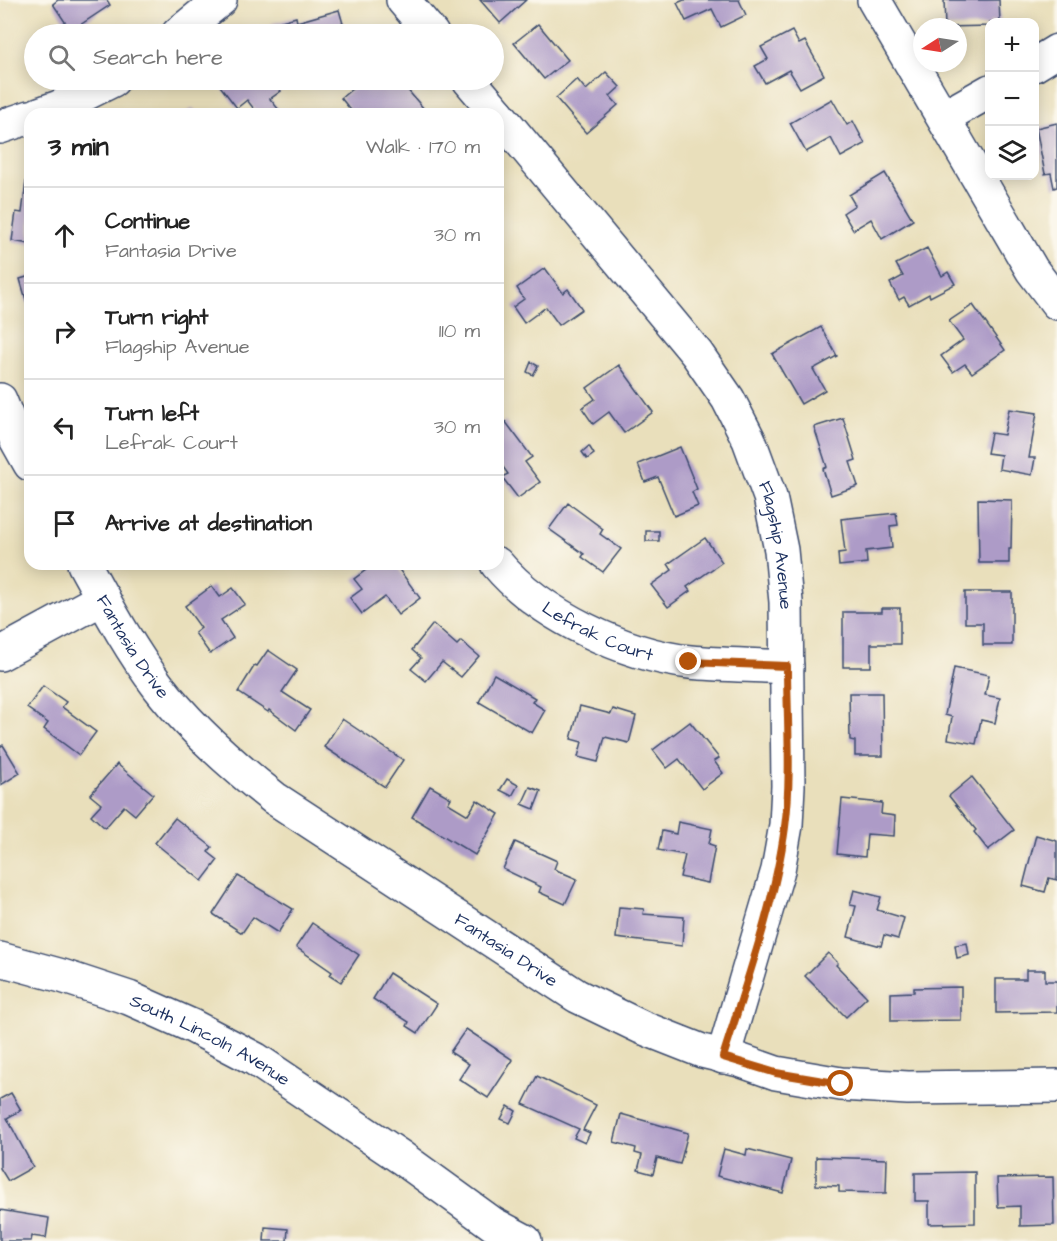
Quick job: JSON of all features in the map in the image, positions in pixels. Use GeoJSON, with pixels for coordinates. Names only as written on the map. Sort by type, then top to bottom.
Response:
{"type":"FeatureCollection","features":[{"type":"Feature","properties":{"kind":"street"},"geometry":{"type":"LineString","coordinates":[[190,24],[220,0]]}},
{"type":"Feature","properties":{"kind":"street"},"geometry":{"type":"LineString","coordinates":[[403,0],[423,24]]}},
{"type":"Feature","properties":{"kind":"street"},"geometry":{"type":"LineString","coordinates":[[874,0],[1032,270],[1057,303]]}},
{"type":"Feature","properties":{"kind":"street"},"geometry":{"type":"LineString","coordinates":[[1039,62],[1057,51]]}},
{"type":"Feature","properties":{"kind":"street"},"geometry":{"type":"LineString","coordinates":[[59,108],[94,90]]}},
{"type":"Feature","properties":{"kind":"street","name":"Flagship Avenue"},"geometry":{"type":"LineString","coordinates":[[478,90],[493,108]]}},
{"type":"Feature","properties":{"kind":"street"},"geometry":{"type":"LineString","coordinates":[[944,117],[985,94]]}},
{"type":"Feature","properties":{"kind":"street"},"geometry":{"type":"LineString","coordinates":[[0,127],[24,119]]}},
{"type":"Feature","properties":{"kind":"street","name":"Flagship Avenue"},"geometry":{"type":"LineString","coordinates":[[504,121],[697,354],[728,399],[749,440],[770,497],[781,550],[786,603],[788,786],[786,825],[778,870],[723,1057]]}},
{"type":"Feature","properties":{"kind":"street"},"geometry":{"type":"LineString","coordinates":[[0,400],[24,453]]}},
{"type":"Feature","properties":{"kind":"street","name":"Fantasia Drive"},"geometry":{"type":"LineString","coordinates":[[87,570],[133,650],[159,687],[200,733],[234,766],[274,798],[577,996],[641,1027],[702,1051],[776,1073],[841,1084],[908,1088],[1057,1086]]}},
{"type":"Feature","properties":{"kind":"street","name":"Lefrak Court"},"geometry":{"type":"LineString","coordinates":[[504,570],[538,601],[564,618],[604,639],[646,654],[689,662],[787,666]]}},
{"type":"Feature","properties":{"kind":"street"},"geometry":{"type":"LineString","coordinates":[[0,654],[103,598]]}},
{"type":"Feature","properties":{"kind":"street","name":"South Lincoln Avenue"},"geometry":{"type":"LineString","coordinates":[[0,959],[62,976],[129,999],[192,1026],[255,1059],[402,1158],[493,1224],[525,1241]]}},
{"type":"Feature","properties":{"kind":"building"},"geometry":{"type":"Polygon","coordinates":[[[58,0],[107,0],[110,5],[82,24],[66,24],[53,4],[58,0]]]}},
{"type":"Feature","properties":{"kind":"building"},"geometry":{"type":"Polygon","coordinates":[[[480,0],[526,0],[500,23],[480,0]]]}},
{"type":"Feature","properties":{"kind":"building"},"geometry":{"type":"Polygon","coordinates":[[[684,0],[739,0],[746,15],[721,27],[712,9],[686,21],[677,3],[684,0]]]}},
{"type":"Feature","properties":{"kind":"building"},"geometry":{"type":"Polygon","coordinates":[[[944,0],[999,0],[1000,18],[985,18],[985,26],[967,27],[967,18],[945,18],[944,0]]]}},
{"type":"Feature","properties":{"kind":"building"},"geometry":{"type":"Polygon","coordinates":[[[339,10],[343,24],[271,24],[296,17],[297,22],[339,10]]]}},
{"type":"Feature","properties":{"kind":"building"},"geometry":{"type":"Polygon","coordinates":[[[538,24],[568,60],[544,79],[514,43],[538,24]]]}},
{"type":"Feature","properties":{"kind":"building"},"geometry":{"type":"Polygon","coordinates":[[[792,31],[799,44],[805,41],[824,75],[800,88],[789,70],[765,83],[755,66],[768,59],[761,47],[792,31]]]}},
{"type":"Feature","properties":{"kind":"building"},"geometry":{"type":"Polygon","coordinates":[[[606,72],[620,87],[610,96],[618,105],[586,133],[556,98],[577,79],[586,90],[606,72]]]}},
{"type":"Feature","properties":{"kind":"building"},"geometry":{"type":"Polygon","coordinates":[[[223,90],[281,91],[270,99],[278,108],[253,108],[247,100],[237,108],[223,90]]]}},
{"type":"Feature","properties":{"kind":"building"},"geometry":{"type":"Polygon","coordinates":[[[351,90],[408,90],[423,108],[349,108],[341,98],[351,90]]]}},
{"type":"Feature","properties":{"kind":"building"},"geometry":{"type":"Polygon","coordinates":[[[832,99],[847,125],[853,121],[865,144],[841,157],[831,138],[806,152],[790,123],[832,99]]]}},
{"type":"Feature","properties":{"kind":"building"},"geometry":{"type":"Polygon","coordinates":[[[1057,123],[1057,187],[1054,188],[1051,173],[1045,174],[1039,143],[1039,127],[1057,123]]]}},
{"type":"Feature","properties":{"kind":"building"},"geometry":{"type":"Polygon","coordinates":[[[885,173],[913,220],[882,239],[871,219],[853,230],[843,213],[855,205],[849,195],[885,173]]]}},
{"type":"Feature","properties":{"kind":"building"},"geometry":{"type":"Polygon","coordinates":[[[24,197],[24,243],[12,241],[16,212],[22,213],[24,197]]]}},
{"type":"Feature","properties":{"kind":"building"},"geometry":{"type":"Polygon","coordinates":[[[927,248],[942,276],[948,272],[955,284],[909,305],[904,297],[899,300],[890,283],[903,276],[896,264],[927,248]]]}},
{"type":"Feature","properties":{"kind":"building"},"geometry":{"type":"Polygon","coordinates":[[[545,268],[563,293],[568,289],[582,309],[559,325],[546,307],[524,323],[513,307],[524,299],[517,288],[545,268]]]}},
{"type":"Feature","properties":{"kind":"building"},"geometry":{"type":"Polygon","coordinates":[[[24,278],[24,293],[20,279],[24,278]]]}},
{"type":"Feature","properties":{"kind":"building"},"geometry":{"type":"Polygon","coordinates":[[[973,305],[1005,350],[972,373],[965,364],[953,372],[941,356],[963,340],[949,321],[973,305]]]}},
{"type":"Feature","properties":{"kind":"building"},"geometry":{"type":"Polygon","coordinates":[[[821,327],[837,356],[813,369],[825,390],[801,404],[772,354],[821,327]]]}},
{"type":"Feature","properties":{"kind":"building"},"geometry":{"type":"Polygon","coordinates":[[[531,362],[538,366],[533,375],[527,372],[531,362]]]}},
{"type":"Feature","properties":{"kind":"building"},"geometry":{"type":"Polygon","coordinates":[[[619,365],[653,412],[624,433],[609,412],[593,424],[582,408],[595,399],[587,388],[619,365]]]}},
{"type":"Feature","properties":{"kind":"building"},"geometry":{"type":"Polygon","coordinates":[[[1009,409],[1037,413],[1029,458],[1035,458],[1032,475],[999,469],[1001,455],[987,453],[991,433],[1004,435],[1009,409]]]}},
{"type":"Feature","properties":{"kind":"building"},"geometry":{"type":"Polygon","coordinates":[[[843,418],[856,460],[850,462],[858,486],[831,495],[823,469],[827,467],[814,427],[843,418]]]}},
{"type":"Feature","properties":{"kind":"building"},"geometry":{"type":"Polygon","coordinates":[[[504,422],[532,457],[525,462],[540,482],[518,498],[504,480],[504,476],[508,474],[504,468],[504,422]]]}},
{"type":"Feature","properties":{"kind":"building"},"geometry":{"type":"Polygon","coordinates":[[[589,446],[594,454],[587,459],[582,452],[589,446]]]}},
{"type":"Feature","properties":{"kind":"building"},"geometry":{"type":"Polygon","coordinates":[[[680,447],[697,489],[692,492],[698,506],[674,516],[658,477],[645,482],[638,464],[680,447]]]}},
{"type":"Feature","properties":{"kind":"building"},"geometry":{"type":"Polygon","coordinates":[[[978,499],[1012,500],[1009,563],[979,563],[978,499]]]}},
{"type":"Feature","properties":{"kind":"building"},"geometry":{"type":"Polygon","coordinates":[[[568,503],[603,529],[600,534],[621,549],[603,572],[582,557],[584,554],[549,529],[568,503]]]}},
{"type":"Feature","properties":{"kind":"building"},"geometry":{"type":"Polygon","coordinates":[[[896,513],[898,525],[890,526],[892,548],[866,551],[867,563],[839,566],[838,553],[845,552],[841,519],[896,513]]]}},
{"type":"Feature","properties":{"kind":"building"},"geometry":{"type":"Polygon","coordinates":[[[646,531],[659,531],[659,541],[646,541],[646,531]]]}},
{"type":"Feature","properties":{"kind":"building"},"geometry":{"type":"Polygon","coordinates":[[[705,538],[722,562],[687,587],[690,591],[668,607],[651,585],[672,570],[668,564],[705,538]]]}},
{"type":"Feature","properties":{"kind":"building"},"geometry":{"type":"Polygon","coordinates":[[[366,570],[399,570],[420,598],[398,615],[385,597],[362,614],[350,598],[362,589],[354,579],[366,570]]]}},
{"type":"Feature","properties":{"kind":"building"},"geometry":{"type":"Polygon","coordinates":[[[212,586],[220,597],[233,588],[245,604],[221,620],[233,638],[210,654],[195,633],[201,628],[185,606],[212,586]]]}},
{"type":"Feature","properties":{"kind":"building"},"geometry":{"type":"Polygon","coordinates":[[[965,592],[1012,592],[1012,645],[983,645],[983,623],[965,623],[965,592]]]}},
{"type":"Feature","properties":{"kind":"building"},"geometry":{"type":"Polygon","coordinates":[[[882,608],[900,608],[900,644],[871,644],[871,667],[843,667],[843,612],[882,612],[882,608]]]}},
{"type":"Feature","properties":{"kind":"building"},"geometry":{"type":"Polygon","coordinates":[[[433,624],[457,645],[461,641],[479,656],[461,677],[442,662],[426,681],[411,669],[421,658],[412,650],[433,624]]]}},
{"type":"Feature","properties":{"kind":"building"},"geometry":{"type":"Polygon","coordinates":[[[268,650],[297,670],[282,692],[310,710],[296,730],[269,710],[268,712],[238,692],[255,665],[257,666],[268,650]]]}},
{"type":"Feature","properties":{"kind":"building"},"geometry":{"type":"Polygon","coordinates":[[[954,668],[989,675],[985,695],[1000,698],[995,723],[981,720],[976,744],[948,739],[952,717],[945,715],[954,668]]]}},
{"type":"Feature","properties":{"kind":"building"},"geometry":{"type":"Polygon","coordinates":[[[494,674],[535,698],[532,702],[545,710],[532,733],[479,702],[494,674]]]}},
{"type":"Feature","properties":{"kind":"building"},"geometry":{"type":"Polygon","coordinates":[[[43,686],[66,702],[62,707],[96,732],[79,755],[44,729],[48,723],[27,708],[43,686]]]}},
{"type":"Feature","properties":{"kind":"building"},"geometry":{"type":"Polygon","coordinates":[[[849,693],[882,693],[883,756],[855,756],[855,741],[850,740],[849,693]]]}},
{"type":"Feature","properties":{"kind":"building"},"geometry":{"type":"Polygon","coordinates":[[[580,706],[611,714],[613,709],[636,716],[629,743],[605,737],[598,762],[578,757],[582,742],[571,739],[580,706]]]}},
{"type":"Feature","properties":{"kind":"building"},"geometry":{"type":"Polygon","coordinates":[[[342,719],[403,760],[385,787],[324,747],[342,719]]]}},
{"type":"Feature","properties":{"kind":"building"},"geometry":{"type":"Polygon","coordinates":[[[690,722],[719,758],[714,761],[723,773],[702,789],[679,759],[667,768],[653,750],[690,722]]]}},
{"type":"Feature","properties":{"kind":"building"},"geometry":{"type":"Polygon","coordinates":[[[3,745],[20,773],[1,785],[0,747],[3,745]]]}},
{"type":"Feature","properties":{"kind":"building"},"geometry":{"type":"Polygon","coordinates":[[[117,764],[153,794],[135,815],[124,806],[105,828],[91,815],[101,804],[90,795],[117,764]]]}},
{"type":"Feature","properties":{"kind":"building"},"geometry":{"type":"Polygon","coordinates":[[[972,777],[1014,830],[988,850],[974,832],[976,830],[949,796],[972,777]]]}},
{"type":"Feature","properties":{"kind":"building"},"geometry":{"type":"Polygon","coordinates":[[[507,779],[518,785],[512,796],[500,790],[507,779]]]}},
{"type":"Feature","properties":{"kind":"building"},"geometry":{"type":"Polygon","coordinates":[[[430,786],[451,798],[448,803],[468,815],[477,800],[499,814],[475,855],[412,817],[430,786]]]}},
{"type":"Feature","properties":{"kind":"building"},"geometry":{"type":"Polygon","coordinates":[[[530,787],[541,791],[534,809],[522,804],[530,787]]]}},
{"type":"Feature","properties":{"kind":"building"},"geometry":{"type":"Polygon","coordinates":[[[842,799],[882,803],[881,814],[895,816],[894,836],[867,834],[865,857],[837,854],[842,799]]]}},
{"type":"Feature","properties":{"kind":"building"},"geometry":{"type":"Polygon","coordinates":[[[175,818],[212,847],[208,852],[218,860],[202,881],[155,843],[175,818]]]}},
{"type":"Feature","properties":{"kind":"building"},"geometry":{"type":"Polygon","coordinates":[[[678,822],[712,829],[709,844],[715,846],[708,883],[680,877],[685,855],[658,850],[662,831],[676,834],[678,822]]]}},
{"type":"Feature","properties":{"kind":"building"},"geometry":{"type":"Polygon","coordinates":[[[1036,835],[1057,841],[1057,880],[1049,878],[1045,892],[1023,886],[1036,835]]]}},
{"type":"Feature","properties":{"kind":"building"},"geometry":{"type":"Polygon","coordinates":[[[515,842],[557,861],[554,869],[577,879],[565,904],[539,892],[541,887],[503,869],[515,842]]]}},
{"type":"Feature","properties":{"kind":"building"},"geometry":{"type":"Polygon","coordinates":[[[238,876],[293,909],[278,933],[253,917],[242,933],[213,914],[238,876]]]}},
{"type":"Feature","properties":{"kind":"building"},"geometry":{"type":"Polygon","coordinates":[[[854,890],[881,897],[877,910],[904,918],[898,939],[884,935],[881,946],[848,937],[856,906],[850,905],[854,890]]]}},
{"type":"Feature","properties":{"kind":"building"},"geometry":{"type":"Polygon","coordinates":[[[619,907],[644,909],[643,914],[684,917],[682,946],[616,938],[619,907]]]}},
{"type":"Feature","properties":{"kind":"building"},"geometry":{"type":"Polygon","coordinates":[[[312,923],[359,955],[341,982],[330,975],[332,972],[296,947],[312,923]]]}},
{"type":"Feature","properties":{"kind":"building"},"geometry":{"type":"Polygon","coordinates":[[[967,943],[969,955],[957,958],[955,945],[967,943]]]}},
{"type":"Feature","properties":{"kind":"building"},"geometry":{"type":"Polygon","coordinates":[[[828,953],[838,963],[836,965],[867,997],[846,1017],[805,976],[828,953]]]}},
{"type":"Feature","properties":{"kind":"building"},"geometry":{"type":"Polygon","coordinates":[[[1026,970],[1045,970],[1045,981],[1057,981],[1057,1012],[996,1013],[996,979],[1026,979],[1026,970]]]}},
{"type":"Feature","properties":{"kind":"building"},"geometry":{"type":"Polygon","coordinates":[[[389,973],[437,1004],[418,1033],[407,1026],[409,1022],[373,999],[389,973]]]}},
{"type":"Feature","properties":{"kind":"building"},"geometry":{"type":"Polygon","coordinates":[[[961,987],[961,1020],[891,1021],[891,993],[914,992],[914,988],[961,987]]]}},
{"type":"Feature","properties":{"kind":"building"},"geometry":{"type":"Polygon","coordinates":[[[466,1029],[513,1060],[488,1098],[459,1079],[469,1064],[450,1052],[466,1029]]]}},
{"type":"Feature","properties":{"kind":"building"},"geometry":{"type":"Polygon","coordinates":[[[537,1076],[596,1105],[583,1130],[590,1133],[585,1143],[574,1138],[579,1129],[523,1104],[537,1076]]]}},
{"type":"Feature","properties":{"kind":"building"},"geometry":{"type":"Polygon","coordinates":[[[11,1093],[21,1110],[7,1118],[33,1167],[8,1181],[0,1168],[0,1099],[11,1093]]]}},
{"type":"Feature","properties":{"kind":"building"},"geometry":{"type":"Polygon","coordinates":[[[508,1106],[516,1111],[510,1123],[501,1119],[508,1106]]]}},
{"type":"Feature","properties":{"kind":"building"},"geometry":{"type":"Polygon","coordinates":[[[621,1114],[688,1133],[680,1164],[657,1158],[653,1174],[638,1170],[642,1155],[635,1153],[636,1148],[614,1142],[621,1114]]]}},
{"type":"Feature","properties":{"kind":"building"},"geometry":{"type":"Polygon","coordinates":[[[724,1149],[746,1155],[747,1149],[791,1160],[783,1193],[717,1176],[724,1149]]]}},
{"type":"Feature","properties":{"kind":"building"},"geometry":{"type":"Polygon","coordinates":[[[816,1157],[887,1159],[886,1193],[839,1192],[839,1186],[816,1185],[816,1157]]]}},
{"type":"Feature","properties":{"kind":"building"},"geometry":{"type":"Polygon","coordinates":[[[975,1172],[975,1223],[929,1224],[929,1201],[915,1201],[915,1173],[975,1172]]]}},
{"type":"Feature","properties":{"kind":"building"},"geometry":{"type":"Polygon","coordinates":[[[1053,1177],[1054,1225],[1020,1226],[1020,1206],[998,1207],[997,1178],[1053,1177]]]}},
{"type":"Feature","properties":{"kind":"building"},"geometry":{"type":"Polygon","coordinates":[[[0,1210],[49,1218],[46,1238],[32,1236],[31,1241],[0,1241],[0,1210]]]}},
{"type":"Feature","properties":{"kind":"building"},"geometry":{"type":"Polygon","coordinates":[[[265,1227],[288,1229],[287,1241],[264,1241],[265,1227]]]}},
{"type":"Feature","properties":{"kind":"route"},"geometry":{"type":"LineString","coordinates":[[689,662],[787,666],[786,825],[778,870],[723,1057],[776,1073],[841,1084]]}}]}
